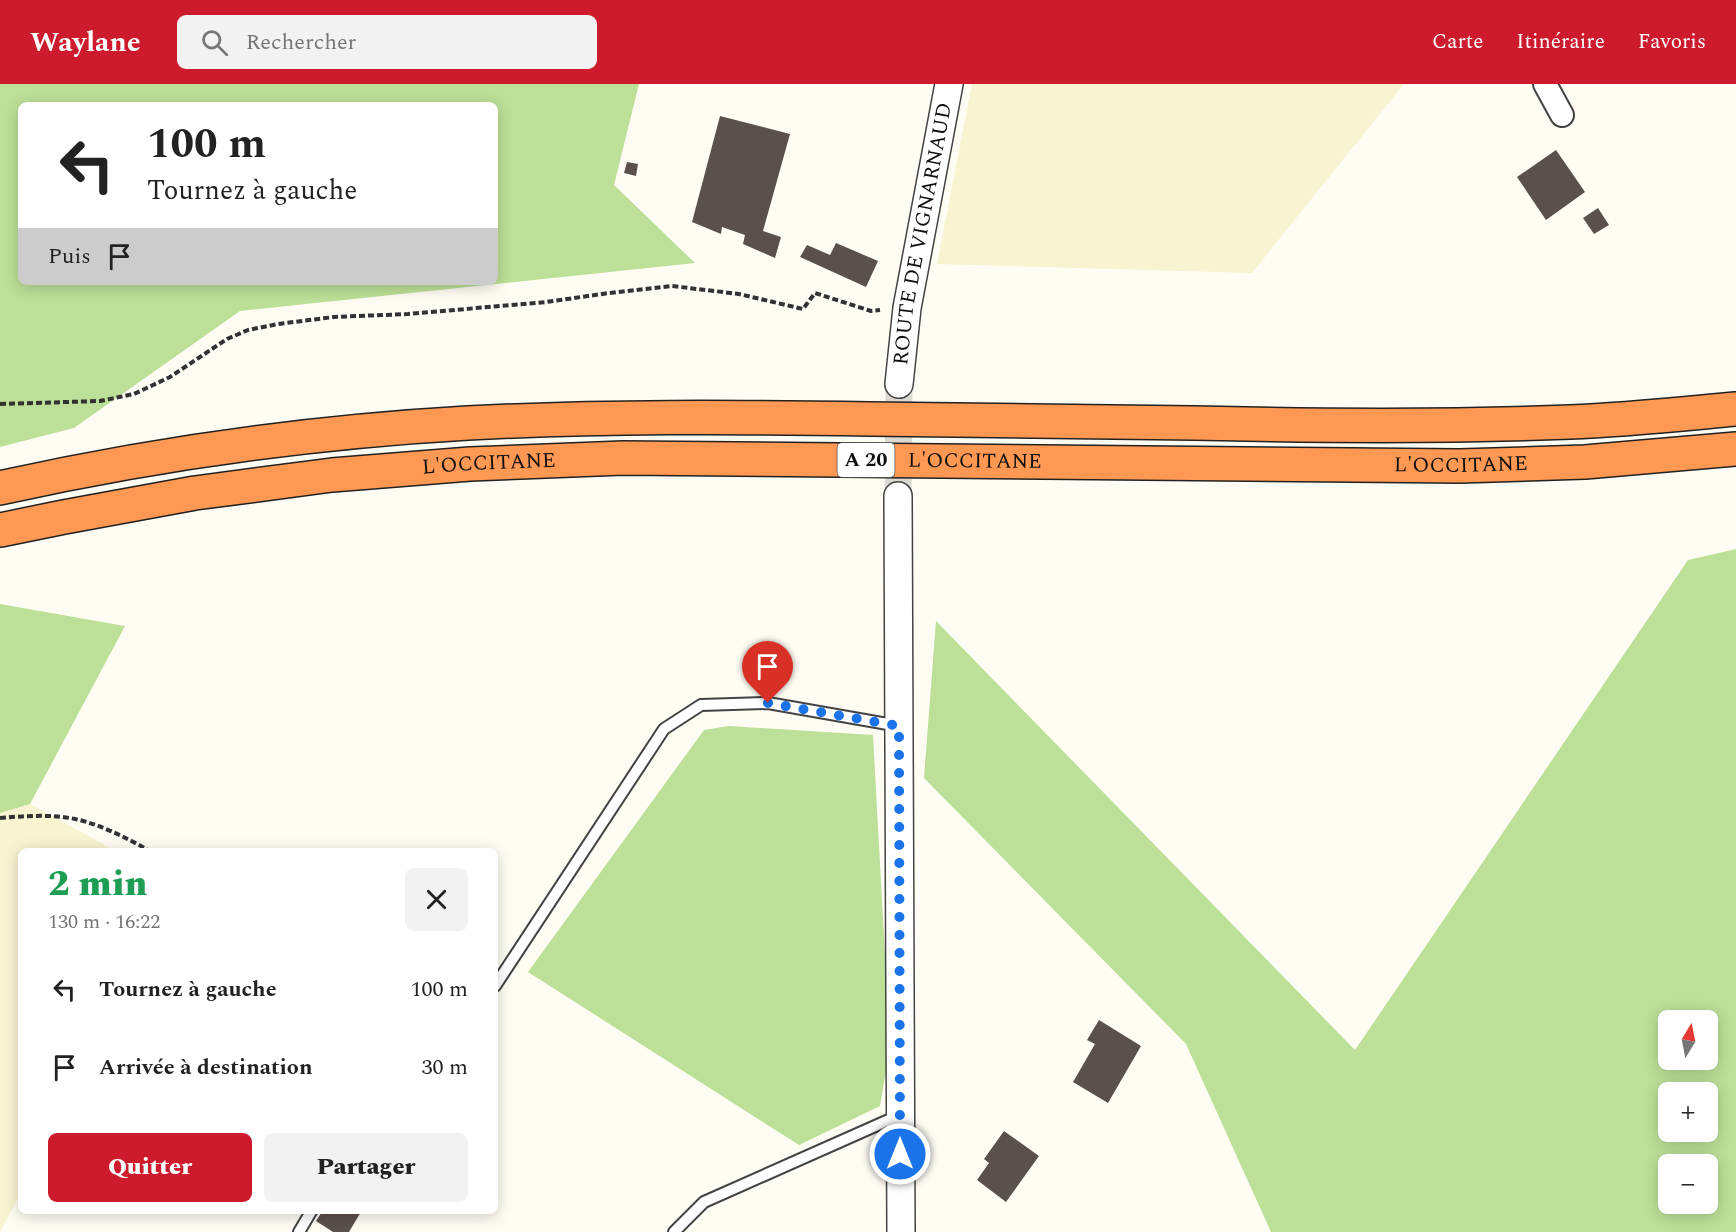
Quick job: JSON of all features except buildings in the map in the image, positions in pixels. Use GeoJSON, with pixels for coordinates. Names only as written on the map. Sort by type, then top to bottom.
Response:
{"type":"FeatureCollection","features":[{"type":"Feature","properties":{"kind":"highway","name":"L'OCCITANE"},"geometry":{"type":"LineString","coordinates":[[0,488],[192,452],[328,435],[466,423],[618,418],[786,418],[1442,426],[1574,422],[1736,409]]}},
{"type":"Feature","properties":{"kind":"highway","name":"L'OCCITANE"},"geometry":{"type":"LineString","coordinates":[[0,531],[195,493],[332,475],[470,464],[635,458],[1460,466],[1585,462],[1736,449]]}},
{"type":"Feature","properties":{"kind":"street","name":"ROUTE DE VIGNARNAUD"},"geometry":{"type":"LineString","coordinates":[[900,384],[907,308],[949,84]]}},
{"type":"Feature","properties":{"kind":"street"},"geometry":{"type":"LineString","coordinates":[[1545,84],[1562,115]]}},
{"type":"Feature","properties":{"kind":"street"},"geometry":{"type":"LineString","coordinates":[[898,496],[901,1232]]}},
{"type":"Feature","properties":{"kind":"lane"},"geometry":{"type":"LineString","coordinates":[[498,981],[664,729],[701,705],[768,703],[899,726]]}},
{"type":"Feature","properties":{"kind":"lane"},"geometry":{"type":"LineString","coordinates":[[674,1232],[704,1202],[900,1115]]}},
{"type":"Feature","properties":{"kind":"lane"},"geometry":{"type":"LineString","coordinates":[[299,1232],[310,1214]]}},
{"type":"Feature","properties":{"kind":"path"},"geometry":{"type":"LineString","coordinates":[[0,404],[100,401],[134,394],[170,378],[227,339],[248,330],[334,317],[408,314],[546,303],[609,292],[672,286],[739,294],[803,309],[815,293],[871,311],[907,308]]}},
{"type":"Feature","properties":{"kind":"path"},"geometry":{"type":"LineString","coordinates":[[0,818],[31,815],[76,819],[123,836],[144,848]]}},
{"type":"Feature","properties":{"kind":"shaded area"},"geometry":{"type":"Polygon","coordinates":[[[972,84],[1404,84],[1252,273],[937,264],[972,84]]]}},
{"type":"Feature","properties":{"kind":"shaded area"},"geometry":{"type":"Polygon","coordinates":[[[30,804],[110,848],[18,848],[18,1198],[0,1232],[0,813],[30,804]]]}},
{"type":"Feature","properties":{"kind":"green space"},"geometry":{"type":"Polygon","coordinates":[[[0,84],[639,84],[614,185],[695,263],[498,284],[498,102],[18,102],[18,285],[486,285],[240,311],[74,428],[0,447],[0,84]]]}},
{"type":"Feature","properties":{"kind":"green space"},"geometry":{"type":"Polygon","coordinates":[[[1736,549],[1736,1232],[1271,1232],[1186,1044],[924,778],[936,621],[1355,1050],[1688,560],[1736,549]]]}},
{"type":"Feature","properties":{"kind":"green space"},"geometry":{"type":"Polygon","coordinates":[[[0,604],[125,626],[30,804],[0,813],[0,604]]]}},
{"type":"Feature","properties":{"kind":"green space"},"geometry":{"type":"Polygon","coordinates":[[[729,726],[873,735],[890,1047],[880,1106],[799,1145],[528,972],[704,730],[729,726]]]}},
{"type":"Feature","properties":{"kind":"tunnel"},"geometry":{"type":"LineString","coordinates":[[898,496],[899,384]]}},
{"type":"Feature","properties":{"kind":"route"},"geometry":{"type":"LineString","coordinates":[[768,703],[899,726],[900,1154]]}}]}
